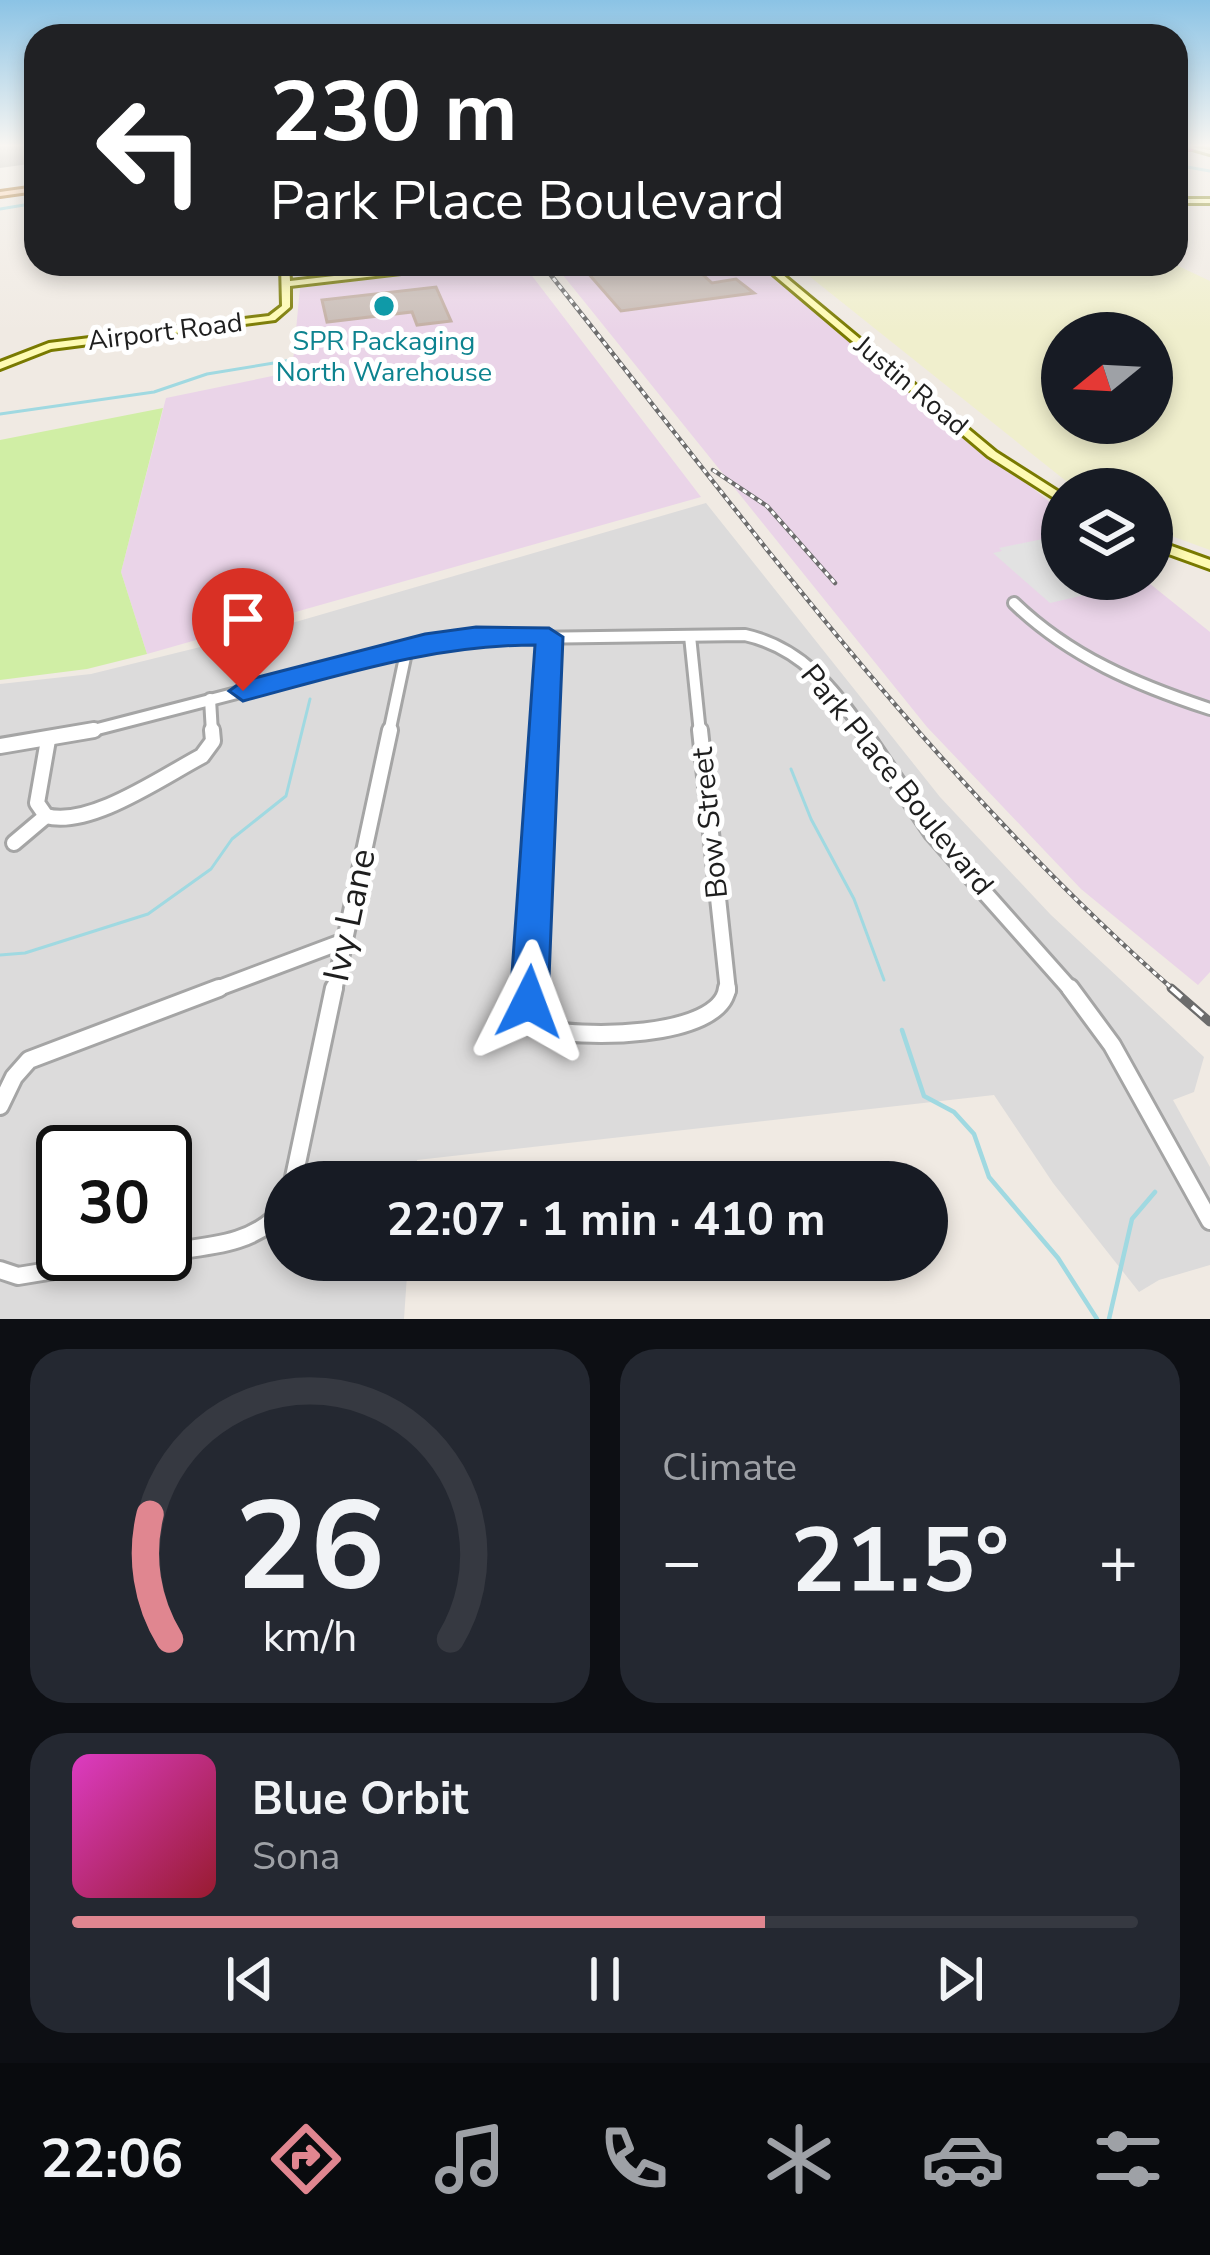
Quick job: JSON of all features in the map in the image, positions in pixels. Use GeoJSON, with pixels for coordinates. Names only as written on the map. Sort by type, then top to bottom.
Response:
{"type":"FeatureCollection","features":[{"type":"Feature","properties":{"kind":"street"},"geometry":{"type":"LineString","coordinates":[[287,276],[287,284],[357,276]]}},
{"type":"Feature","properties":{"kind":"street","name":"Justin Road"},"geometry":{"type":"LineString","coordinates":[[779,276],[997,458],[1041,486]]}},
{"type":"Feature","properties":{"kind":"street","name":"Airport Road"},"geometry":{"type":"LineString","coordinates":[[0,366],[49,346],[272,318],[285,311],[287,284]]}},
{"type":"Feature","properties":{"kind":"street"},"geometry":{"type":"LineString","coordinates":[[1173,550],[1210,565]]}},
{"type":"Feature","properties":{"kind":"street"},"geometry":{"type":"LineString","coordinates":[[1014,603],[1045,633],[1105,670],[1210,709]]}},
{"type":"Feature","properties":{"kind":"street","name":"Park Place Boulevard"},"geometry":{"type":"LineString","coordinates":[[0,746],[48,740],[407,648],[476,636],[746,635],[769,640],[791,652],[831,689],[906,799],[1079,998],[1115,1050],[1180,1176],[1210,1221]]}},
{"type":"Feature","properties":{"kind":"street","name":"Bow Street"},"geometry":{"type":"LineString","coordinates":[[549,637],[529,1002],[537,1027],[559,1036],[695,1022],[721,1009],[728,984],[690,636]]}},
{"type":"Feature","properties":{"kind":"street","name":"Ivy Lane"},"geometry":{"type":"LineString","coordinates":[[297,1161],[407,648]]}},
{"type":"Feature","properties":{"kind":"street"},"geometry":{"type":"LineString","coordinates":[[48,740],[37,803],[46,816],[61,820],[88,815],[202,756],[213,741],[210,699]]}},
{"type":"Feature","properties":{"kind":"street"},"geometry":{"type":"LineString","coordinates":[[14,843],[46,816]]}},
{"type":"Feature","properties":{"kind":"street"},"geometry":{"type":"LineString","coordinates":[[0,1106],[28,1060],[344,941]]}},
{"type":"Feature","properties":{"kind":"street"},"geometry":{"type":"LineString","coordinates":[[192,1248],[235,1241],[264,1229]]}},
{"type":"Feature","properties":{"kind":"street"},"geometry":{"type":"LineString","coordinates":[[0,1270],[18,1276],[36,1273]]}},
{"type":"Feature","properties":{"kind":"shaded area"},"geometry":{"type":"Polygon","coordinates":[[[400,276],[532,276],[701,497],[147,654],[121,572],[166,398],[292,372],[300,288],[400,276]]]}},
{"type":"Feature","properties":{"kind":"shaded area"},"geometry":{"type":"Polygon","coordinates":[[[564,276],[772,276],[1041,495],[1041,600],[1170,600],[1210,632],[1210,972],[1198,985],[1081,889],[927,727],[564,276]]]}},
{"type":"Feature","properties":{"kind":"shaded area"},"geometry":{"type":"Polygon","coordinates":[[[706,503],[940,797],[1051,915],[1204,1057],[1194,1092],[1173,1100],[1210,1167],[1210,1265],[1159,1280],[1139,1292],[1053,1183],[994,1095],[417,1161],[264,1161],[264,1281],[407,1281],[404,1319],[0,1319],[0,684],[91,674],[261,632],[706,503]]]}},
{"type":"Feature","properties":{"kind":"shaded area"},"geometry":{"type":"Polygon","coordinates":[[[1041,539],[1041,595],[993,553],[1002,551],[999,548],[1041,539]]]}},
{"type":"Feature","properties":{"kind":"green space"},"geometry":{"type":"Polygon","coordinates":[[[1188,271],[1210,281],[1210,550],[1173,537],[1173,468],[1050,468],[809,276],[1188,276],[1188,271]]]}},
{"type":"Feature","properties":{"kind":"green space"},"geometry":{"type":"Polygon","coordinates":[[[163,408],[121,572],[147,654],[87,669],[0,680],[0,440],[163,408]]]}},
{"type":"Feature","properties":{"kind":"building"},"geometry":{"type":"Polygon","coordinates":[[[590,276],[704,276],[712,283],[736,279],[754,293],[621,311],[590,276]]]}},
{"type":"Feature","properties":{"kind":"building","name":"SPR Packaging North Warehouse"},"geometry":{"type":"Polygon","coordinates":[[[436,287],[451,321],[417,325],[412,312],[327,322],[322,300],[436,287]]]}},
{"type":"Feature","properties":{"kind":"waterway"},"geometry":{"type":"LineString","coordinates":[[0,209],[9,208]]}},
{"type":"Feature","properties":{"kind":"waterway"},"geometry":{"type":"LineString","coordinates":[[0,414],[154,392],[207,374],[292,360]]}},
{"type":"Feature","properties":{"kind":"waterway"},"geometry":{"type":"LineString","coordinates":[[0,955],[25,953],[148,914],[211,869],[232,839],[286,796],[310,699]]}},
{"type":"Feature","properties":{"kind":"waterway"},"geometry":{"type":"LineString","coordinates":[[791,769],[811,819],[854,899],[884,980]]}},
{"type":"Feature","properties":{"kind":"waterway"},"geometry":{"type":"LineString","coordinates":[[902,1030],[924,1096],[954,1112],[974,1134],[989,1177],[1058,1258],[1097,1319]]}},
{"type":"Feature","properties":{"kind":"waterway"},"geometry":{"type":"LineString","coordinates":[[1109,1319],[1132,1219],[1155,1192]]}},
{"type":"Feature","properties":{"kind":"railway"},"geometry":{"type":"LineString","coordinates":[[551,276],[766,548],[921,734],[1086,909],[1175,991]]}},
{"type":"Feature","properties":{"kind":"railway"},"geometry":{"type":"LineString","coordinates":[[713,470],[767,506],[835,583]]}},
{"type":"Feature","properties":{"kind":"railway"},"geometry":{"type":"LineString","coordinates":[[1171,988],[1210,1022]]}},
{"type":"Feature","properties":{"kind":"place","name":"SPR Packaging North Warehouse"},"geometry":{"type":"Point","coordinates":[384,306]}},
{"type":"Feature","properties":{"kind":"route"},"geometry":{"type":"LineString","coordinates":[[243,691],[425,643],[476,636],[549,637],[529,1002]]}}]}
